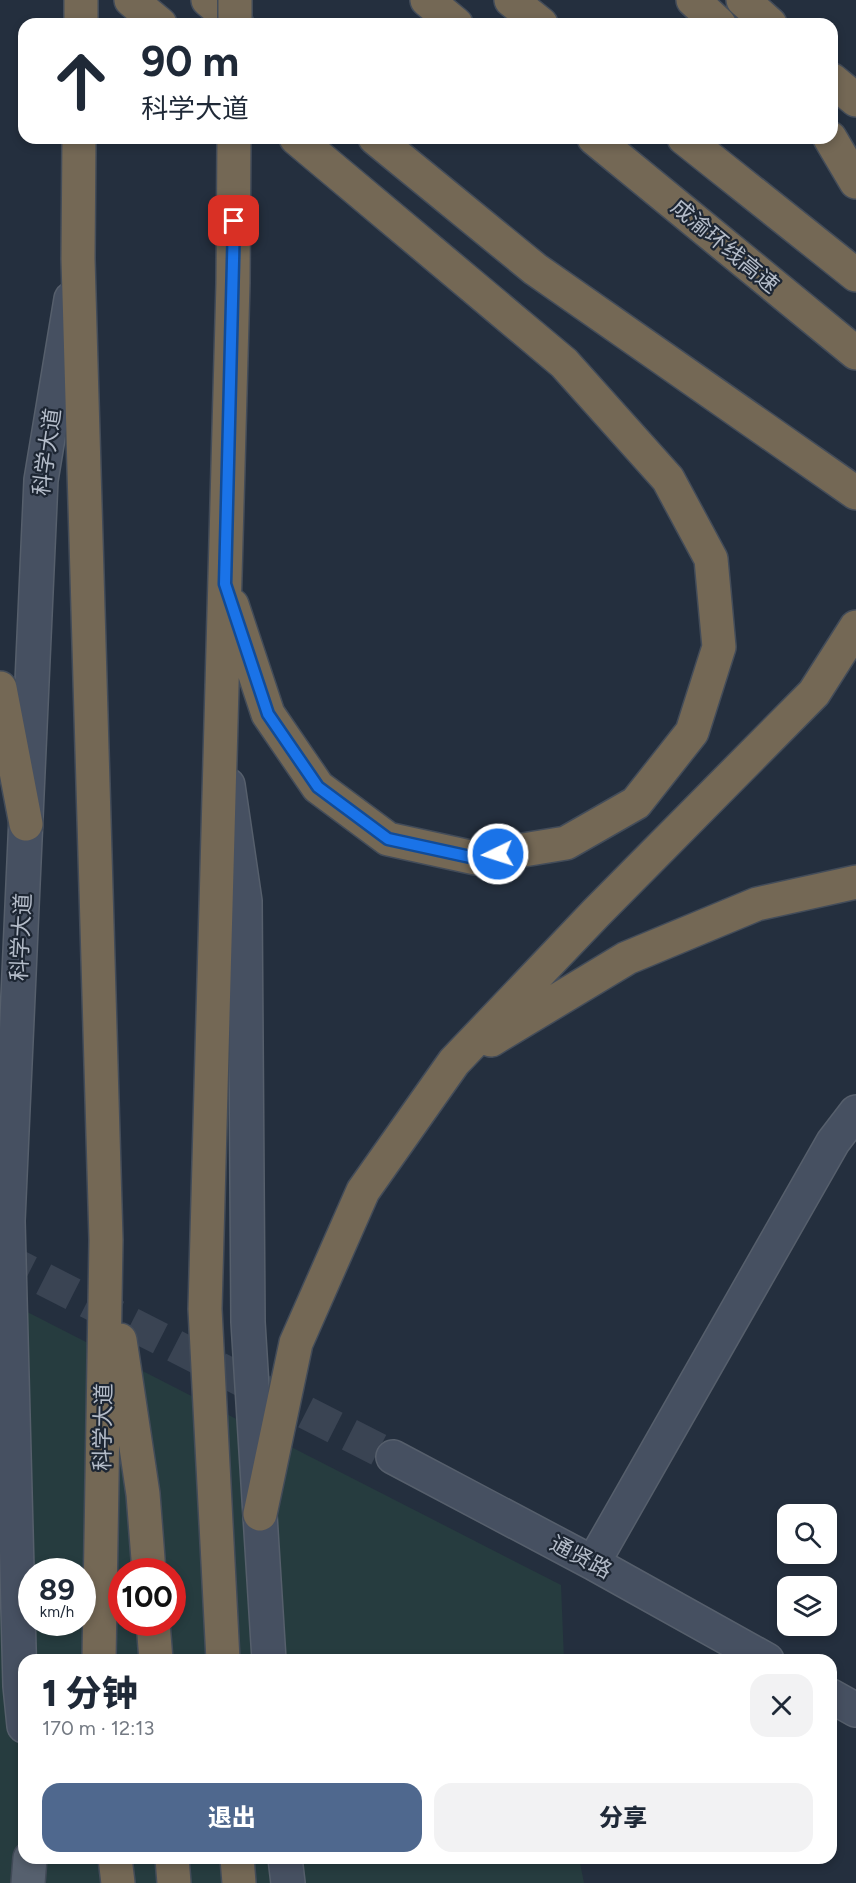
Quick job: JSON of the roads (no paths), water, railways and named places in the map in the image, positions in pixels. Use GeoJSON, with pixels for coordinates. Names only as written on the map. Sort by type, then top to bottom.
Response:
{"type":"FeatureCollection","features":[{"type":"Feature","properties":{"kind":"highway"},"geometry":{"type":"LineString","coordinates":[[81,0],[81,18]]}},
{"type":"Feature","properties":{"kind":"highway"},"geometry":{"type":"LineString","coordinates":[[131,0],[153,18]]}},
{"type":"Feature","properties":{"kind":"highway"},"geometry":{"type":"LineString","coordinates":[[208,0],[229,18]]}},
{"type":"Feature","properties":{"kind":"highway"},"geometry":{"type":"LineString","coordinates":[[235,0],[236,18]]}},
{"type":"Feature","properties":{"kind":"highway"},"geometry":{"type":"LineString","coordinates":[[427,0],[449,18]]}},
{"type":"Feature","properties":{"kind":"highway"},"geometry":{"type":"LineString","coordinates":[[511,0],[534,18]]}},
{"type":"Feature","properties":{"kind":"highway"},"geometry":{"type":"LineString","coordinates":[[693,0],[712,18]]}},
{"type":"Feature","properties":{"kind":"highway"},"geometry":{"type":"LineString","coordinates":[[742,0],[763,18]]}},
{"type":"Feature","properties":{"kind":"highway"},"geometry":{"type":"LineString","coordinates":[[838,85],[856,100]]}},
{"type":"Feature","properties":{"kind":"highway","name":"科学大道"},"geometry":{"type":"LineString","coordinates":[[79,144],[78,259],[106,1240],[99,1654]]}},
{"type":"Feature","properties":{"kind":"highway"},"geometry":{"type":"LineString","coordinates":[[223,1654],[205,1309],[233,283],[234,144]]}},
{"type":"Feature","properties":{"kind":"highway"},"geometry":{"type":"LineString","coordinates":[[225,584],[268,714],[318,787],[388,839],[475,858],[566,843],[636,803],[692,732],[719,647],[711,559],[668,479],[564,363],[303,144]]}},
{"type":"Feature","properties":{"kind":"highway"},"geometry":{"type":"LineString","coordinates":[[382,144],[535,269],[856,494]]}},
{"type":"Feature","properties":{"kind":"highway","name":"成渝环线高速"},"geometry":{"type":"LineString","coordinates":[[601,144],[856,353]]}},
{"type":"Feature","properties":{"kind":"highway"},"geometry":{"type":"LineString","coordinates":[[692,144],[856,275]]}},
{"type":"Feature","properties":{"kind":"highway"},"geometry":{"type":"LineString","coordinates":[[834,144],[856,182]]}},
{"type":"Feature","properties":{"kind":"highway"},"geometry":{"type":"LineString","coordinates":[[260,1514],[296,1343],[363,1191],[454,1062],[596,913],[814,693],[856,627]]}},
{"type":"Feature","properties":{"kind":"highway"},"geometry":{"type":"LineString","coordinates":[[0,688],[26,824]]}},
{"type":"Feature","properties":{"kind":"highway"},"geometry":{"type":"LineString","coordinates":[[454,1062],[627,958],[757,904],[856,882]]}},
{"type":"Feature","properties":{"kind":"highway"},"geometry":{"type":"LineString","coordinates":[[106,1240],[143,1494],[148,1558]]}},
{"type":"Feature","properties":{"kind":"highway"},"geometry":{"type":"LineString","coordinates":[[154,1636],[156,1654]]}},
{"type":"Feature","properties":{"kind":"highway"},"geometry":{"type":"LineString","coordinates":[[116,1864],[118,1883]]}},
{"type":"Feature","properties":{"kind":"highway"},"geometry":{"type":"LineString","coordinates":[[172,1864],[174,1883]]}},
{"type":"Feature","properties":{"kind":"highway"},"geometry":{"type":"LineString","coordinates":[[237,1864],[239,1883]]}},
{"type":"Feature","properties":{"kind":"main road","name":"科学大道"},"geometry":{"type":"LineString","coordinates":[[19,1654],[8,1221],[40,480],[78,259]]}},
{"type":"Feature","properties":{"kind":"main road"},"geometry":{"type":"LineString","coordinates":[[221,738],[245,901],[248,1322],[269,1654]]}},
{"type":"Feature","properties":{"kind":"main road"},"geometry":{"type":"LineString","coordinates":[[593,1563],[832,1142],[856,1112]]}},
{"type":"Feature","properties":{"kind":"main road","name":"通贤路"},"geometry":{"type":"LineString","coordinates":[[393,1457],[593,1563],[756,1654]]}},
{"type":"Feature","properties":{"kind":"main road"},"geometry":{"type":"LineString","coordinates":[[837,1699],[856,1710]]}},
{"type":"Feature","properties":{"kind":"main road"},"geometry":{"type":"LineString","coordinates":[[28,1883],[30,1864]]}},
{"type":"Feature","properties":{"kind":"main road"},"geometry":{"type":"LineString","coordinates":[[38,1864],[40,1883]]}},
{"type":"Feature","properties":{"kind":"main road"},"geometry":{"type":"LineString","coordinates":[[286,1864],[288,1883]]}},
{"type":"Feature","properties":{"kind":"tunnel"},"geometry":{"type":"LineString","coordinates":[[0,1257],[393,1457]]}}]}
